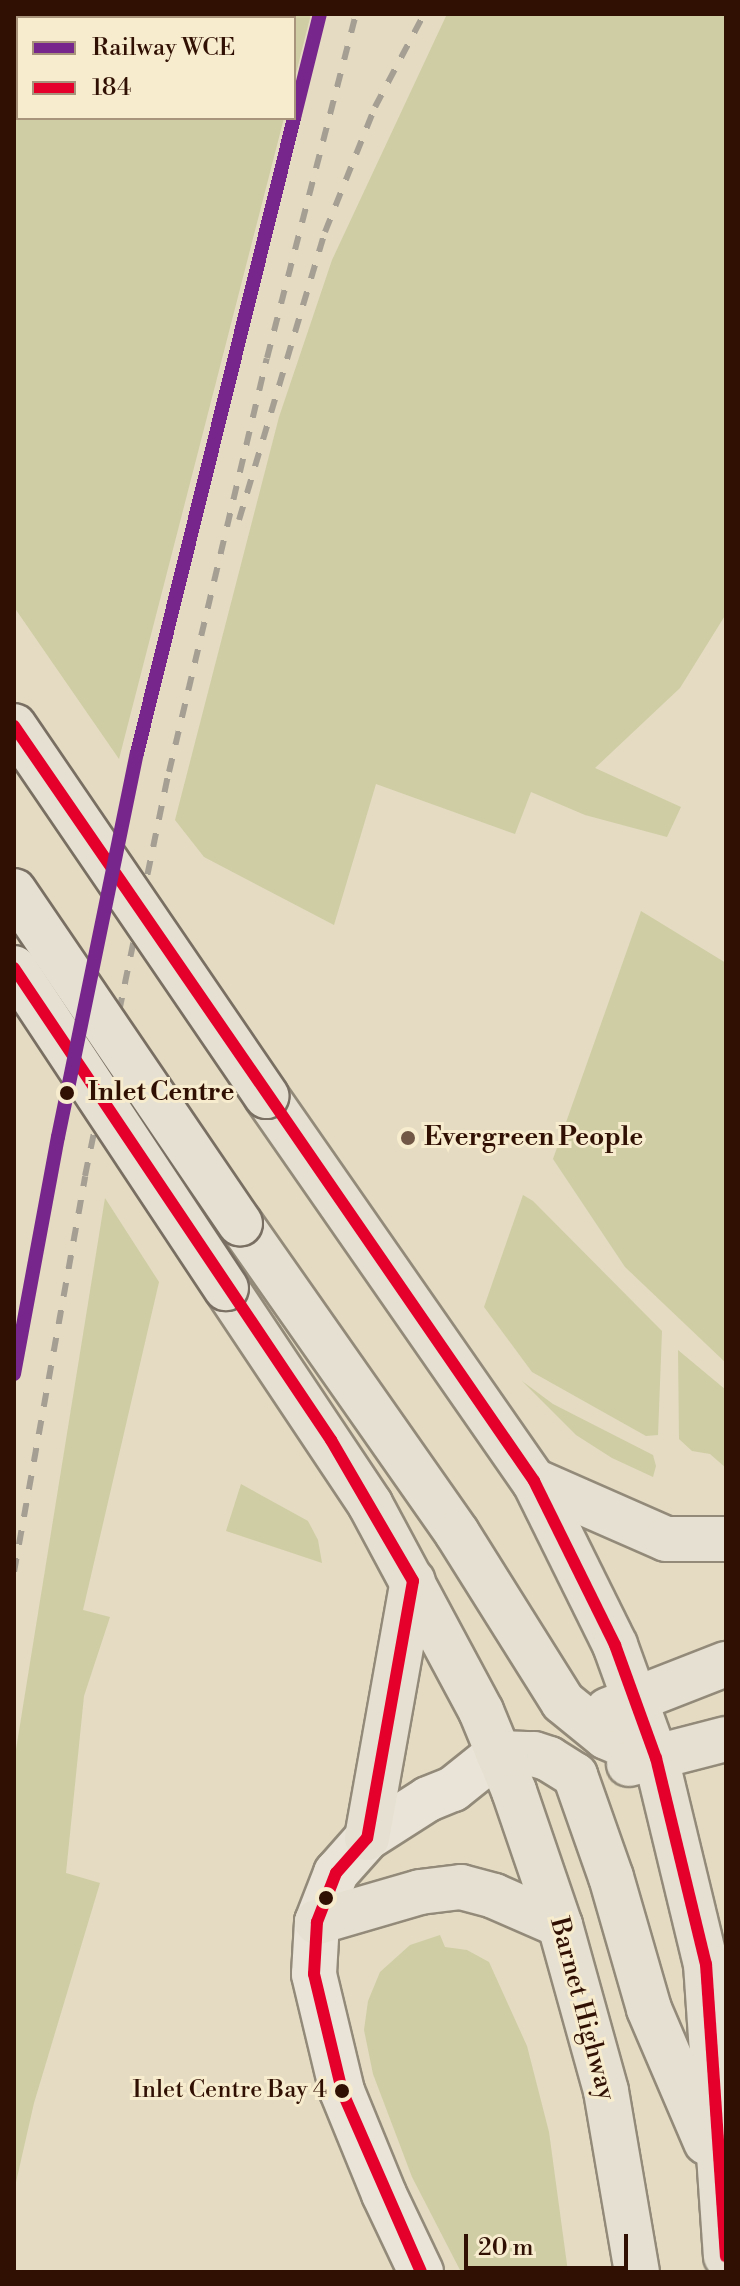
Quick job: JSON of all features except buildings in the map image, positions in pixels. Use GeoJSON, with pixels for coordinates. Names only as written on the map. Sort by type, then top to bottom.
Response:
{"type":"FeatureCollection","features":[{"type":"Feature","properties":{"kind":"main road"},"geometry":{"type":"LineString","coordinates":[[14,726],[534,1481],[615,1645],[656,1758],[706,1964],[726,2256]]}},
{"type":"Feature","properties":{"kind":"main road"},"geometry":{"type":"LineString","coordinates":[[14,891],[240,1223],[457,1533],[547,1679],[581,1719],[613,1741],[656,1758]]}},
{"type":"Feature","properties":{"kind":"main road","name":"Barnet Highway"},"geometry":{"type":"LineString","coordinates":[[14,968],[226,1288],[331,1440],[413,1581],[481,1711],[560,1925],[606,2091],[637,2272]]}},
{"type":"Feature","properties":{"kind":"main road"},"geometry":{"type":"LineString","coordinates":[[534,1481],[666,1539],[726,1539]]}},
{"type":"Feature","properties":{"kind":"main road"},"geometry":{"type":"LineString","coordinates":[[367,1838],[413,1581]]}},
{"type":"Feature","properties":{"kind":"main road"},"geometry":{"type":"LineString","coordinates":[[506,1772],[581,1719],[726,1664]]}},
{"type":"Feature","properties":{"kind":"main road"},"geometry":{"type":"LineString","coordinates":[[506,1772],[534,1754],[575,1775],[726,1739]]}},
{"type":"Feature","properties":{"kind":"main road"},"geometry":{"type":"LineString","coordinates":[[575,1775],[611,1877],[649,2009],[719,2172]]}},
{"type":"Feature","properties":{"kind":"main road"},"geometry":{"type":"LineString","coordinates":[[317,1922],[420,1892],[461,1887],[494,1896],[560,1925]]}},
{"type":"Feature","properties":{"kind":"main road"},"geometry":{"type":"LineString","coordinates":[[706,1964],[726,1911]]}},
{"type":"Feature","properties":{"kind":"street"},"geometry":{"type":"LineString","coordinates":[[421,2272],[384,2194],[342,2091],[314,1974],[317,1922],[336,1873],[367,1838],[428,1799],[506,1772]]}},
{"type":"Feature","properties":{"kind":"shaded area"},"geometry":{"type":"Polygon","coordinates":[[[14,14],[311,14],[296,73],[296,16],[16,16],[16,120],[283,120],[119,759],[14,607],[14,14]]]}},
{"type":"Feature","properties":{"kind":"shaded area"},"geometry":{"type":"Polygon","coordinates":[[[447,14],[726,14],[726,614],[680,688],[595,768],[681,807],[667,837],[585,815],[531,792],[515,834],[376,784],[334,925],[204,857],[175,820],[279,417],[332,260],[447,14]]]}},
{"type":"Feature","properties":{"kind":"shaded area"},"geometry":{"type":"Polygon","coordinates":[[[641,911],[726,963],[726,1363],[625,1267],[553,1159],[641,911]]]}},
{"type":"Feature","properties":{"kind":"shaded area"},"geometry":{"type":"Polygon","coordinates":[[[523,1195],[533,1201],[662,1331],[658,1435],[646,1436],[532,1372],[484,1307],[523,1195]]]}},
{"type":"Feature","properties":{"kind":"shaded area"},"geometry":{"type":"Polygon","coordinates":[[[105,1198],[159,1282],[83,1610],[110,1617],[84,1696],[66,1873],[100,1883],[34,2103],[14,2191],[14,1762],[105,1198]]]}},
{"type":"Feature","properties":{"kind":"shaded area"},"geometry":{"type":"Polygon","coordinates":[[[678,1350],[726,1390],[726,1468],[710,1454],[692,1451],[679,1439],[678,1350]]]}},
{"type":"Feature","properties":{"kind":"shaded area"},"geometry":{"type":"Polygon","coordinates":[[[522,1381],[553,1404],[653,1455],[656,1466],[653,1477],[612,1458],[576,1435],[522,1381]]]}},
{"type":"Feature","properties":{"kind":"shaded area"},"geometry":{"type":"Polygon","coordinates":[[[241,1484],[308,1521],[318,1540],[322,1563],[226,1531],[241,1484]]]}},
{"type":"Feature","properties":{"kind":"shaded area"},"geometry":{"type":"Polygon","coordinates":[[[440,1935],[445,1947],[467,1950],[489,1962],[527,2046],[549,2132],[568,2272],[461,2272],[412,2177],[373,2074],[364,2030],[368,2001],[380,1972],[410,1945],[440,1935]]]}},
{"type":"Feature","properties":{"kind":"railway"},"geometry":{"type":"LineString","coordinates":[[14,1572],[85,1176],[169,772],[267,358],[356,14]]}},
{"type":"Feature","properties":{"kind":"railway"},"geometry":{"type":"LineString","coordinates":[[239,520],[325,232],[375,107],[424,14]]}},
{"type":"Feature","properties":{"kind":"rail line","name":"WCE"},"geometry":{"type":"LineString","coordinates":[[296,110],[320,14]]}},
{"type":"Feature","properties":{"kind":"rail line","name":"WCE"},"geometry":{"type":"LineString","coordinates":[[14,1374],[58,1137],[137,753],[294,120]]}},
{"type":"Feature","properties":{"kind":"transit line","name":"184"},"geometry":{"type":"LineString","coordinates":[[14,726],[534,1481],[615,1645],[656,1758],[706,1964],[726,2256]]}},
{"type":"Feature","properties":{"kind":"transit line","name":"184"},"geometry":{"type":"LineString","coordinates":[[14,968],[331,1440],[413,1581],[367,1838],[336,1873],[317,1922],[314,1974],[342,2091],[421,2272]]}},
{"type":"Feature","properties":{"kind":"place","name":"Inlet Centre"},"geometry":{"type":"Point","coordinates":[67,1093]}},
{"type":"Feature","properties":{"kind":"place","name":"Evergreen People"},"geometry":{"type":"Point","coordinates":[408,1138]}},
{"type":"Feature","properties":{"kind":"place","name":"Inlet Centre Bay 4"},"geometry":{"type":"Point","coordinates":[342,2091]}}]}
